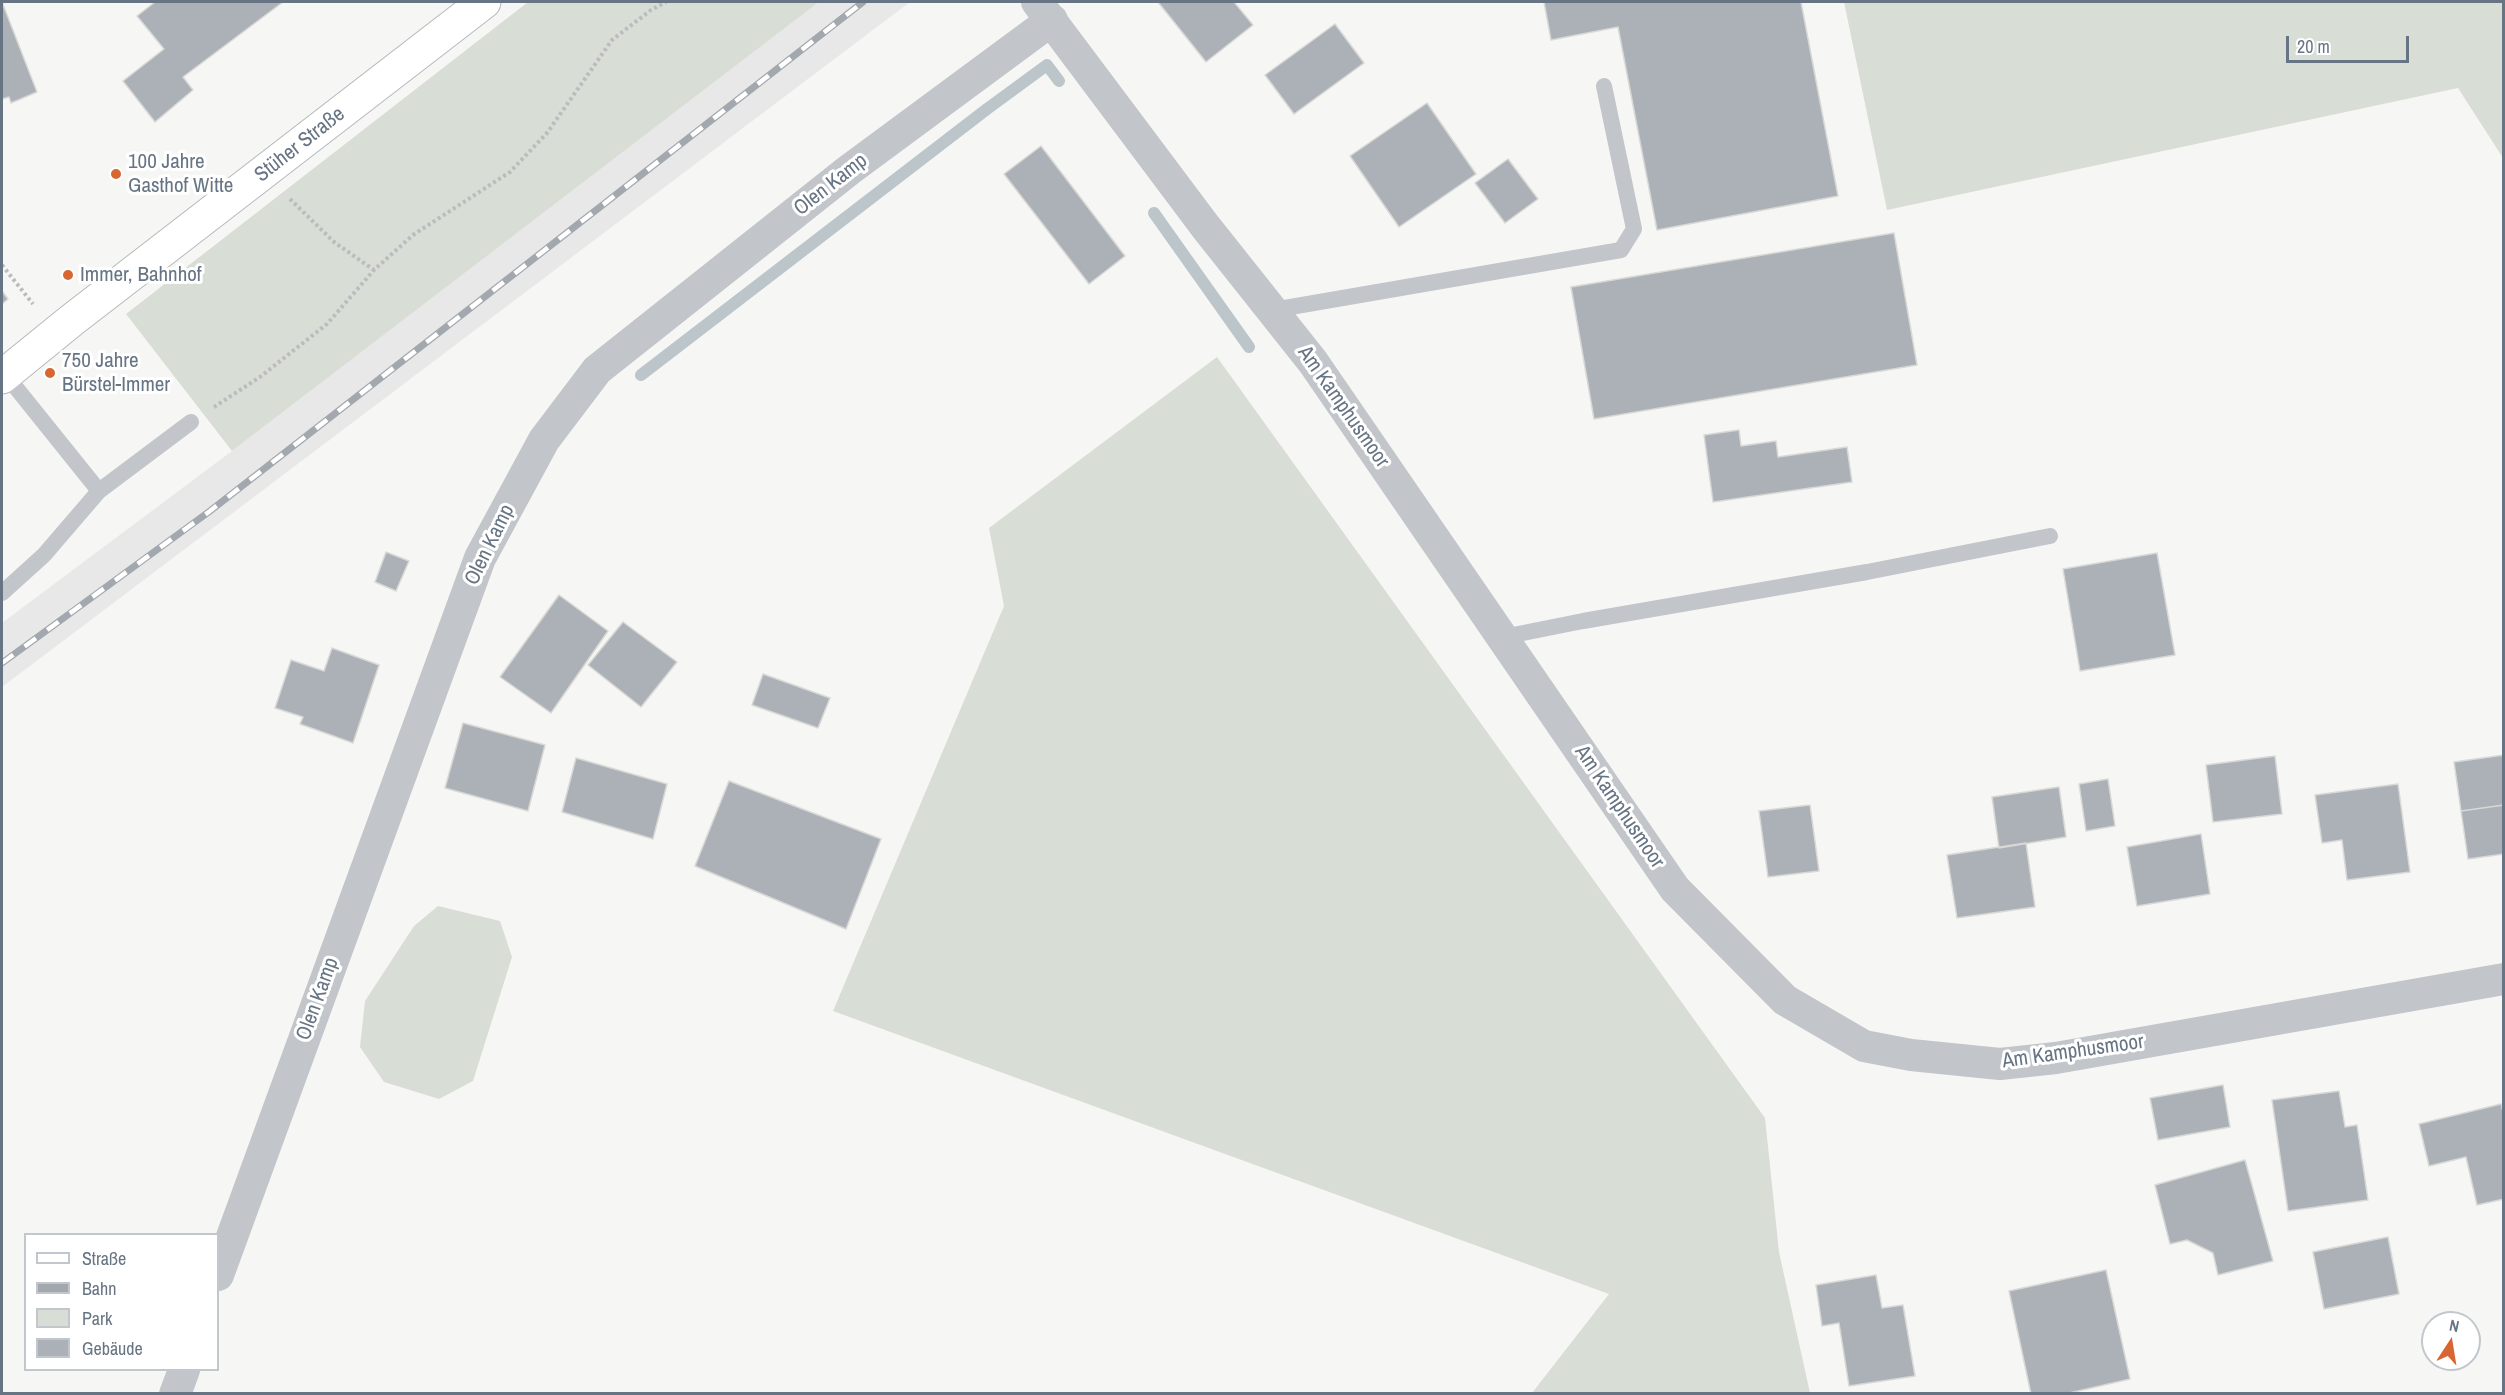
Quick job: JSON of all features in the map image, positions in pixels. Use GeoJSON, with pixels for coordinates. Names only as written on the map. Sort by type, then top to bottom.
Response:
{"type":"FeatureCollection","features":[{"type":"Feature","properties":{"kind":"street","name":"Stüher Straße"},"geometry":{"type":"LineString","coordinates":[[3,375],[484,2]]}},
{"type":"Feature","properties":{"kind":"street","name":"Am Kamphusmoor"},"geometry":{"type":"LineString","coordinates":[[1044,11],[1205,226],[1313,362],[1675,889],[1785,1000],[1864,1046],[1911,1055],[2000,1064],[2045,1060],[2504,979]]}},
{"type":"Feature","properties":{"kind":"street","name":"Olen Kamp"},"geometry":{"type":"LineString","coordinates":[[219,1272],[480,558],[544,440],[597,370],[849,170],[1044,11]]}},
{"type":"Feature","properties":{"kind":"street"},"geometry":{"type":"LineString","coordinates":[[175,1394],[184,1371]]}},
{"type":"Feature","properties":{"kind":"lane"},"geometry":{"type":"LineString","coordinates":[[1273,310],[1621,250],[1634,229],[1604,86]]}},
{"type":"Feature","properties":{"kind":"lane"},"geometry":{"type":"LineString","coordinates":[[3,375],[99,491]]}},
{"type":"Feature","properties":{"kind":"lane"},"geometry":{"type":"LineString","coordinates":[[2,593],[44,555],[99,491],[191,422]]}},
{"type":"Feature","properties":{"kind":"lane"},"geometry":{"type":"LineString","coordinates":[[1503,637],[1867,572],[2050,536]]}},
{"type":"Feature","properties":{"kind":"path"},"geometry":{"type":"LineString","coordinates":[[191,422],[260,377],[327,324],[374,270],[413,235],[510,172],[547,134],[612,40],[651,10],[666,2]]}},
{"type":"Feature","properties":{"kind":"path"},"geometry":{"type":"LineString","coordinates":[[266,171],[294,204],[334,242],[374,270]]}},
{"type":"Feature","properties":{"kind":"path"},"geometry":{"type":"LineString","coordinates":[[2,265],[57,332]]}},
{"type":"Feature","properties":{"kind":"shaded area"},"geometry":{"type":"Polygon","coordinates":[[[819,2],[910,2],[2,687],[2,623],[232,451],[819,2]]]}},
{"type":"Feature","properties":{"kind":"green space"},"geometry":{"type":"Polygon","coordinates":[[[528,2],[819,2],[232,451],[126,314],[528,2]]]}},
{"type":"Feature","properties":{"kind":"green space"},"geometry":{"type":"Polygon","coordinates":[[[1844,2],[2503,2],[2503,158],[2458,88],[1887,210],[1844,2]]]}},
{"type":"Feature","properties":{"kind":"green space"},"geometry":{"type":"Polygon","coordinates":[[[1217,357],[1765,1118],[1779,1252],[1810,1393],[1532,1393],[1609,1294],[833,1011],[1004,606],[989,528],[1217,357]]]}},
{"type":"Feature","properties":{"kind":"green space"},"geometry":{"type":"Polygon","coordinates":[[[438,906],[500,921],[512,957],[473,1081],[439,1099],[384,1082],[360,1047],[365,1001],[414,926],[438,906]]]}},
{"type":"Feature","properties":{"kind":"building"},"geometry":{"type":"Polygon","coordinates":[[[2,2],[37,92],[11,103],[9,97],[2,99],[2,2]]]}},
{"type":"Feature","properties":{"kind":"building"},"geometry":{"type":"Polygon","coordinates":[[[155,2],[283,2],[183,77],[193,90],[155,122],[123,81],[164,49],[137,16],[155,2]]]}},
{"type":"Feature","properties":{"kind":"building"},"geometry":{"type":"Polygon","coordinates":[[[1158,2],[1234,2],[1253,25],[1206,62],[1158,2]]]}},
{"type":"Feature","properties":{"kind":"building"},"geometry":{"type":"Polygon","coordinates":[[[1544,2],[1801,2],[1838,196],[1657,230],[1618,27],[1551,40],[1544,2]]]}},
{"type":"Feature","properties":{"kind":"building"},"geometry":{"type":"Polygon","coordinates":[[[1335,24],[1364,63],[1294,114],[1265,75],[1335,24]]]}},
{"type":"Feature","properties":{"kind":"building"},"geometry":{"type":"Polygon","coordinates":[[[1427,103],[1476,174],[1399,227],[1350,156],[1427,103]]]}},
{"type":"Feature","properties":{"kind":"building"},"geometry":{"type":"Polygon","coordinates":[[[1041,146],[1125,256],[1089,284],[1004,174],[1041,146]]]}},
{"type":"Feature","properties":{"kind":"building"},"geometry":{"type":"Polygon","coordinates":[[[1508,159],[1538,199],[1505,223],[1475,183],[1508,159]]]}},
{"type":"Feature","properties":{"kind":"building"},"geometry":{"type":"Polygon","coordinates":[[[1894,233],[1917,365],[1594,419],[1571,287],[1894,233]]]}},
{"type":"Feature","properties":{"kind":"building"},"geometry":{"type":"Polygon","coordinates":[[[2,291],[8,299],[2,304],[2,291]]]}},
{"type":"Feature","properties":{"kind":"building"},"geometry":{"type":"Polygon","coordinates":[[[1739,430],[1741,446],[1776,441],[1778,457],[1847,447],[1852,482],[1713,502],[1704,435],[1739,430]]]}},
{"type":"Feature","properties":{"kind":"building"},"geometry":{"type":"Polygon","coordinates":[[[386,552],[409,561],[396,591],[375,582],[386,552]]]}},
{"type":"Feature","properties":{"kind":"building"},"geometry":{"type":"Polygon","coordinates":[[[2157,553],[2175,655],[2080,671],[2063,569],[2157,553]]]}},
{"type":"Feature","properties":{"kind":"building"},"geometry":{"type":"Polygon","coordinates":[[[559,595],[608,631],[551,713],[500,677],[559,595]]]}},
{"type":"Feature","properties":{"kind":"building"},"geometry":{"type":"Polygon","coordinates":[[[623,622],[677,662],[641,707],[588,665],[623,622]]]}},
{"type":"Feature","properties":{"kind":"building"},"geometry":{"type":"Polygon","coordinates":[[[332,648],[379,665],[353,743],[300,724],[303,717],[275,708],[291,660],[324,671],[332,648]]]}},
{"type":"Feature","properties":{"kind":"building"},"geometry":{"type":"Polygon","coordinates":[[[763,674],[830,698],[818,728],[752,705],[763,674]]]}},
{"type":"Feature","properties":{"kind":"building"},"geometry":{"type":"Polygon","coordinates":[[[463,723],[545,745],[528,811],[445,788],[463,723]]]}},
{"type":"Feature","properties":{"kind":"building"},"geometry":{"type":"Polygon","coordinates":[[[2504,755],[2504,805],[2461,811],[2454,762],[2504,755]]]}},
{"type":"Feature","properties":{"kind":"building"},"geometry":{"type":"Polygon","coordinates":[[[2275,756],[2282,814],[2213,822],[2206,765],[2275,756]]]}},
{"type":"Feature","properties":{"kind":"building"},"geometry":{"type":"Polygon","coordinates":[[[576,758],[667,784],[653,839],[562,812],[576,758]]]}},
{"type":"Feature","properties":{"kind":"building"},"geometry":{"type":"Polygon","coordinates":[[[2108,779],[2115,826],[2086,831],[2079,784],[2108,779]]]}},
{"type":"Feature","properties":{"kind":"building"},"geometry":{"type":"Polygon","coordinates":[[[729,781],[881,839],[846,929],[695,866],[729,781]]]}},
{"type":"Feature","properties":{"kind":"building"},"geometry":{"type":"Polygon","coordinates":[[[2398,784],[2410,872],[2347,880],[2342,840],[2322,843],[2315,795],[2398,784]]]}},
{"type":"Feature","properties":{"kind":"building"},"geometry":{"type":"Polygon","coordinates":[[[2059,787],[2066,837],[1999,848],[1992,797],[2059,787]]]}},
{"type":"Feature","properties":{"kind":"building"},"geometry":{"type":"Polygon","coordinates":[[[1810,805],[1819,871],[1768,877],[1759,811],[1810,805]]]}},
{"type":"Feature","properties":{"kind":"building"},"geometry":{"type":"Polygon","coordinates":[[[2504,805],[2504,854],[2468,859],[2461,811],[2504,805]]]}},
{"type":"Feature","properties":{"kind":"building"},"geometry":{"type":"Polygon","coordinates":[[[2201,834],[2210,894],[2137,906],[2127,847],[2201,834]]]}},
{"type":"Feature","properties":{"kind":"building"},"geometry":{"type":"Polygon","coordinates":[[[2026,843],[2035,907],[1957,918],[1947,855],[2026,843]]]}},
{"type":"Feature","properties":{"kind":"building"},"geometry":{"type":"Polygon","coordinates":[[[2223,1085],[2230,1127],[2158,1140],[2150,1098],[2223,1085]]]}},
{"type":"Feature","properties":{"kind":"building"},"geometry":{"type":"Polygon","coordinates":[[[2339,1091],[2345,1127],[2357,1125],[2368,1200],[2288,1211],[2272,1100],[2339,1091]]]}},
{"type":"Feature","properties":{"kind":"building"},"geometry":{"type":"Polygon","coordinates":[[[2501,1104],[2504,1115],[2504,1199],[2477,1205],[2466,1157],[2429,1166],[2419,1124],[2501,1104]]]}},
{"type":"Feature","properties":{"kind":"building"},"geometry":{"type":"Polygon","coordinates":[[[2245,1160],[2273,1261],[2218,1275],[2213,1253],[2187,1240],[2170,1244],[2155,1185],[2245,1160]]]}},
{"type":"Feature","properties":{"kind":"building"},"geometry":{"type":"Polygon","coordinates":[[[2388,1237],[2399,1294],[2324,1309],[2313,1252],[2388,1237]]]}},
{"type":"Feature","properties":{"kind":"building"},"geometry":{"type":"Polygon","coordinates":[[[2106,1270],[2130,1379],[2065,1394],[2031,1394],[2009,1291],[2106,1270]]]}},
{"type":"Feature","properties":{"kind":"building"},"geometry":{"type":"Polygon","coordinates":[[[1876,1275],[1882,1308],[1903,1305],[1915,1376],[1849,1386],[1839,1323],[1822,1326],[1816,1285],[1876,1275]]]}},
{"type":"Feature","properties":{"kind":"waterway"},"geometry":{"type":"LineString","coordinates":[[641,375],[1047,65],[1059,81]]}},
{"type":"Feature","properties":{"kind":"waterway"},"geometry":{"type":"LineString","coordinates":[[1154,213],[1249,347]]}},
{"type":"Feature","properties":{"kind":"railway"},"geometry":{"type":"LineString","coordinates":[[2,663],[210,511],[863,2]]}},
{"type":"Feature","properties":{"kind":"place","name":"100 Jahre Gasthof Witte"},"geometry":{"type":"Point","coordinates":[116,174]}},
{"type":"Feature","properties":{"kind":"place","name":"Immer, Bahnhof"},"geometry":{"type":"Point","coordinates":[68,275]}},
{"type":"Feature","properties":{"kind":"place","name":"750 Jahre Bürstel-Immer"},"geometry":{"type":"Point","coordinates":[50,373]}}]}
